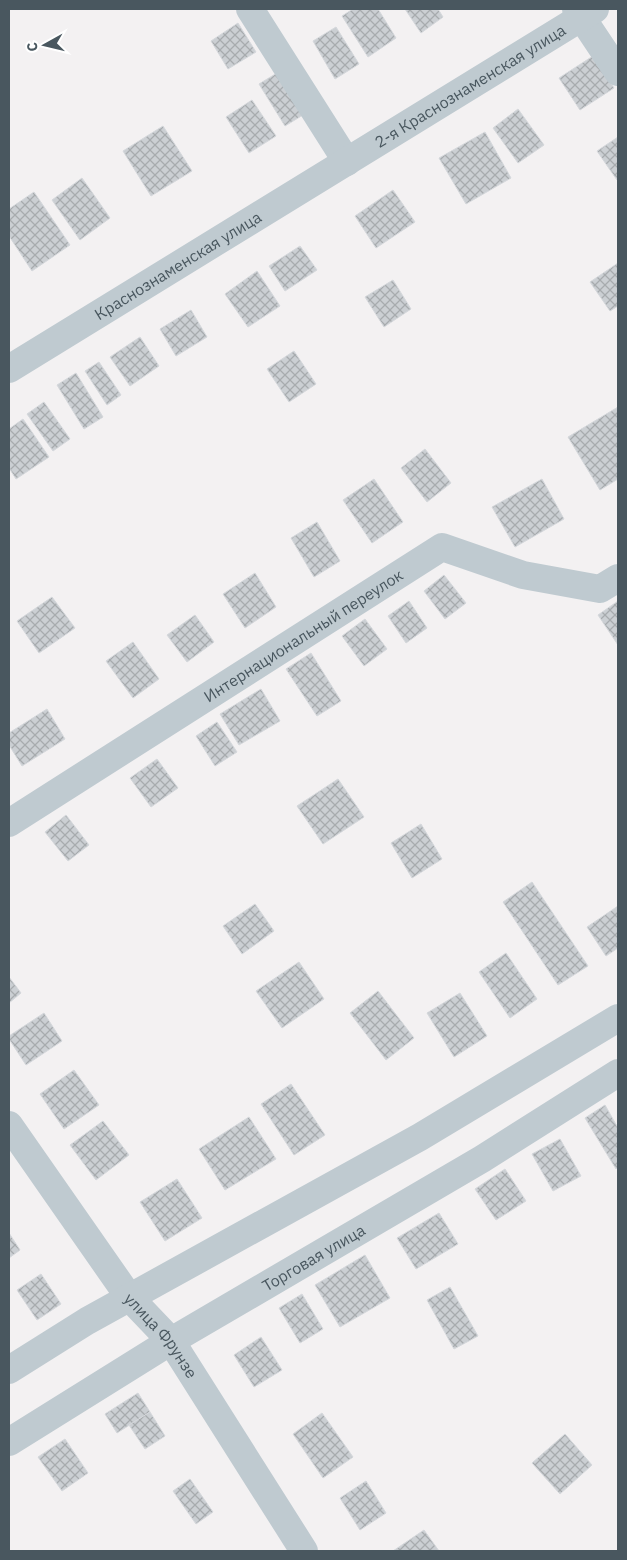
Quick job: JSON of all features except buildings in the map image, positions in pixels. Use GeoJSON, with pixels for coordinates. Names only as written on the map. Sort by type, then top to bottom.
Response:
{"type":"FeatureCollection","features":[{"type":"Feature","properties":{"kind":"street"},"geometry":{"type":"LineString","coordinates":[[250,9],[347,162]]}},
{"type":"Feature","properties":{"kind":"street"},"geometry":{"type":"LineString","coordinates":[[584,12],[618,72]]}},
{"type":"Feature","properties":{"kind":"street","name":"2-я Краснознаменская улица"},"geometry":{"type":"LineString","coordinates":[[347,162],[584,12]]}},
{"type":"Feature","properties":{"kind":"street","name":"Краснознаменская улица"},"geometry":{"type":"LineString","coordinates":[[9,369],[347,162]]}},
{"type":"Feature","properties":{"kind":"street","name":"Интернациональный переулок"},"geometry":{"type":"LineString","coordinates":[[9,823],[442,547],[523,575],[600,589],[618,578]]}},
{"type":"Feature","properties":{"kind":"street"},"geometry":{"type":"LineString","coordinates":[[9,1370],[129,1297],[420,1137],[618,1018]]}},
{"type":"Feature","properties":{"kind":"street","name":"Торговая улица"},"geometry":{"type":"LineString","coordinates":[[9,1442],[171,1341],[482,1159],[618,1073]]}},
{"type":"Feature","properties":{"kind":"street","name":"улица Фрунзе"},"geometry":{"type":"LineString","coordinates":[[9,1125],[129,1297],[171,1341],[304,1551]]}}]}
